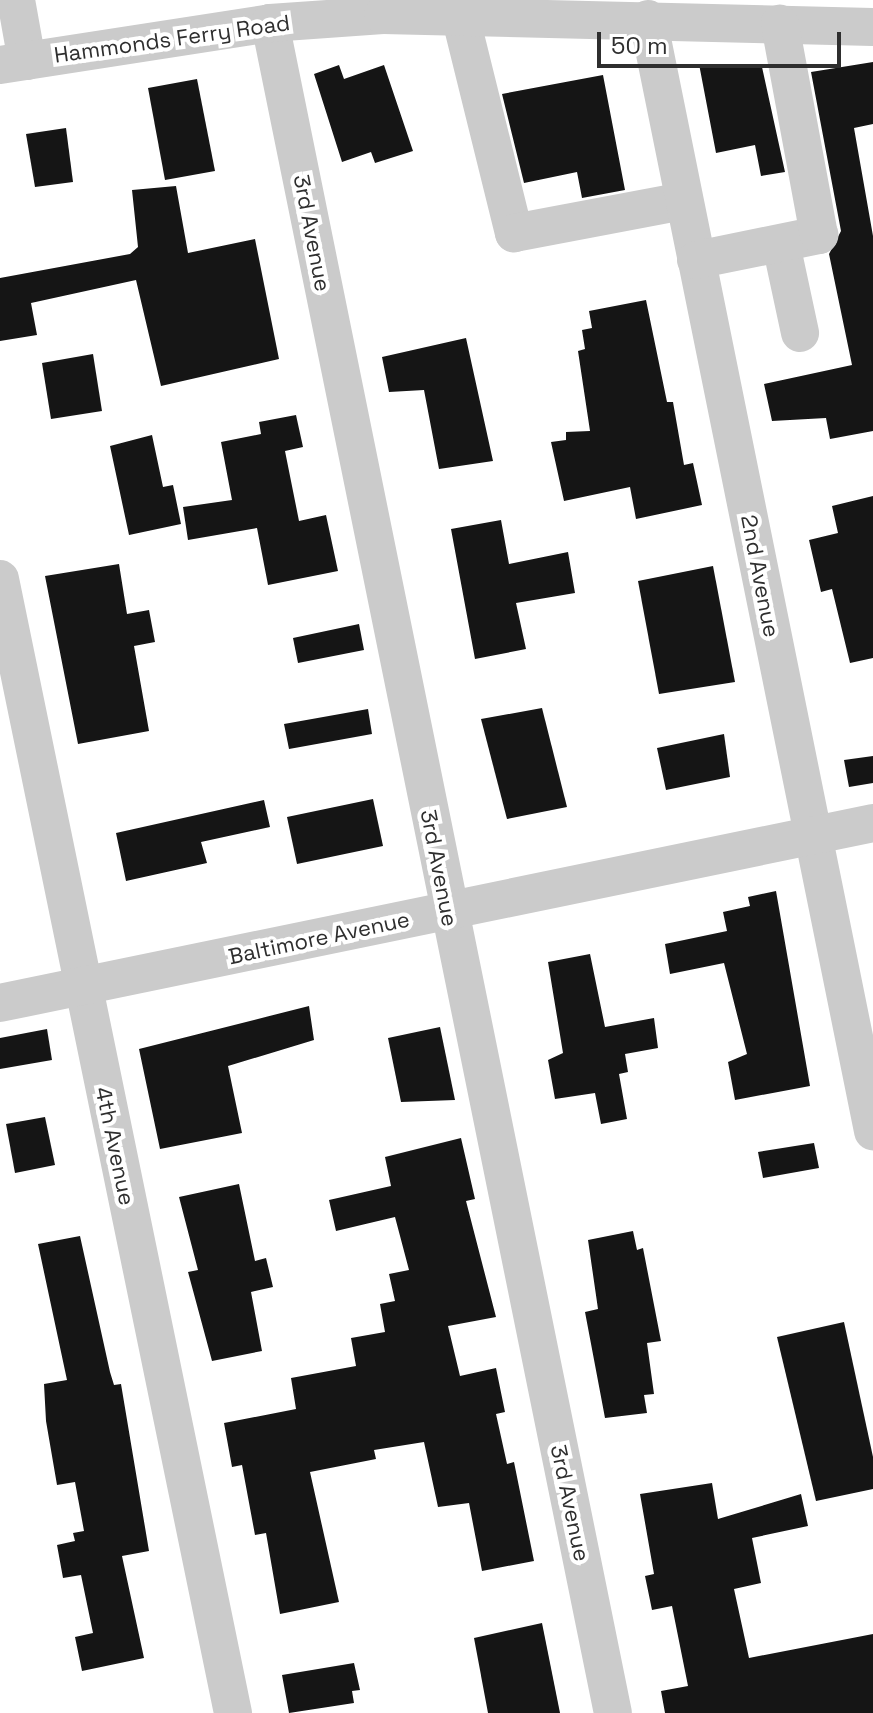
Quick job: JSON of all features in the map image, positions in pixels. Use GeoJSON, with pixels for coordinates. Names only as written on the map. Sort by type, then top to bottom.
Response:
{"type":"FeatureCollection","features":[{"type":"Feature","properties":{"kind":"street"},"geometry":{"type":"LineString","coordinates":[[13,63],[16,0]]}},
{"type":"Feature","properties":{"kind":"street","name":"Hammonds Ferry Road"},"geometry":{"type":"LineString","coordinates":[[13,63],[270,23],[340,9],[460,15],[502,8],[648,19],[873,27]]}},
{"type":"Feature","properties":{"kind":"street"},"geometry":{"type":"LineString","coordinates":[[460,15],[514,233],[684,201]]}},
{"type":"Feature","properties":{"kind":"street","name":"2nd Avenue"},"geometry":{"type":"LineString","coordinates":[[648,19],[873,1131]]}},
{"type":"Feature","properties":{"kind":"street","name":"3rd Avenue"},"geometry":{"type":"LineString","coordinates":[[270,23],[613,1713]]}},
{"type":"Feature","properties":{"kind":"street"},"geometry":{"type":"LineString","coordinates":[[696,260],[819,235],[780,24]]}},
{"type":"Feature","properties":{"kind":"street"},"geometry":{"type":"LineString","coordinates":[[781,244],[800,333]]}},
{"type":"Feature","properties":{"kind":"street","name":"4th Avenue"},"geometry":{"type":"LineString","coordinates":[[0,579],[233,1713]]}},
{"type":"Feature","properties":{"kind":"street","name":"Baltimore Avenue"},"geometry":{"type":"LineString","coordinates":[[0,1003],[873,823]]}},
{"type":"Feature","properties":{"kind":"building"},"geometry":{"type":"Polygon","coordinates":[[[873,62],[873,124],[854,128],[873,236],[873,431],[830,439],[826,418],[772,421],[764,384],[852,365],[829,254],[841,231],[811,72],[873,62]]]}},
{"type":"Feature","properties":{"kind":"building"},"geometry":{"type":"Polygon","coordinates":[[[699,64],[762,67],[785,172],[761,176],[755,145],[716,153],[699,64]]]}},
{"type":"Feature","properties":{"kind":"building"},"geometry":{"type":"Polygon","coordinates":[[[339,65],[344,79],[384,65],[413,151],[375,163],[371,152],[342,162],[314,74],[339,65]]]}},
{"type":"Feature","properties":{"kind":"building"},"geometry":{"type":"Polygon","coordinates":[[[603,75],[625,190],[582,198],[577,172],[524,183],[502,94],[603,75]]]}},
{"type":"Feature","properties":{"kind":"building"},"geometry":{"type":"Polygon","coordinates":[[[197,79],[215,171],[165,180],[148,88],[197,79]]]}},
{"type":"Feature","properties":{"kind":"building"},"geometry":{"type":"Polygon","coordinates":[[[66,128],[73,182],[35,187],[26,134],[66,128]]]}},
{"type":"Feature","properties":{"kind":"building"},"geometry":{"type":"Polygon","coordinates":[[[176,186],[188,253],[255,239],[279,359],[161,386],[136,280],[31,303],[37,335],[0,341],[0,278],[130,254],[138,247],[132,190],[176,186]]]}},
{"type":"Feature","properties":{"kind":"building"},"geometry":{"type":"Polygon","coordinates":[[[646,300],[667,402],[673,402],[684,465],[693,463],[702,505],[636,519],[630,487],[564,501],[551,442],[566,440],[566,432],[590,431],[578,351],[585,349],[582,330],[592,328],[589,311],[646,300]]]}},
{"type":"Feature","properties":{"kind":"building"},"geometry":{"type":"Polygon","coordinates":[[[466,338],[493,461],[439,469],[424,390],[389,392],[382,357],[466,338]]]}},
{"type":"Feature","properties":{"kind":"building"},"geometry":{"type":"Polygon","coordinates":[[[93,354],[102,411],[51,419],[42,363],[93,354]]]}},
{"type":"Feature","properties":{"kind":"building"},"geometry":{"type":"Polygon","coordinates":[[[296,415],[303,447],[285,451],[299,521],[326,515],[338,571],[268,585],[257,528],[188,540],[183,507],[232,500],[221,442],[261,434],[259,422],[296,415]]]}},
{"type":"Feature","properties":{"kind":"building"},"geometry":{"type":"Polygon","coordinates":[[[152,435],[163,487],[173,485],[181,524],[129,535],[110,446],[152,435]]]}},
{"type":"Feature","properties":{"kind":"building"},"geometry":{"type":"Polygon","coordinates":[[[873,496],[873,658],[850,663],[832,589],[821,592],[809,540],[838,533],[832,506],[873,496]]]}},
{"type":"Feature","properties":{"kind":"building"},"geometry":{"type":"Polygon","coordinates":[[[501,520],[509,564],[568,552],[575,593],[516,603],[526,649],[475,659],[451,529],[501,520]]]}},
{"type":"Feature","properties":{"kind":"building"},"geometry":{"type":"Polygon","coordinates":[[[119,564],[127,614],[149,610],[155,642],[134,646],[149,731],[78,744],[45,576],[119,564]]]}},
{"type":"Feature","properties":{"kind":"building"},"geometry":{"type":"Polygon","coordinates":[[[713,566],[735,682],[659,694],[638,581],[713,566]]]}},
{"type":"Feature","properties":{"kind":"building"},"geometry":{"type":"Polygon","coordinates":[[[359,624],[364,650],[298,663],[293,638],[359,624]]]}},
{"type":"Feature","properties":{"kind":"building"},"geometry":{"type":"Polygon","coordinates":[[[542,708],[567,807],[507,819],[481,719],[542,708]]]}},
{"type":"Feature","properties":{"kind":"building"},"geometry":{"type":"Polygon","coordinates":[[[368,709],[372,734],[289,749],[284,724],[368,709]]]}},
{"type":"Feature","properties":{"kind":"building"},"geometry":{"type":"Polygon","coordinates":[[[724,734],[730,777],[666,790],[657,748],[724,734]]]}},
{"type":"Feature","properties":{"kind":"building"},"geometry":{"type":"Polygon","coordinates":[[[873,756],[873,783],[849,787],[844,760],[873,756]]]}},
{"type":"Feature","properties":{"kind":"building"},"geometry":{"type":"Polygon","coordinates":[[[373,799],[383,846],[297,864],[287,817],[373,799]]]}},
{"type":"Feature","properties":{"kind":"building"},"geometry":{"type":"Polygon","coordinates":[[[264,800],[270,827],[201,842],[207,863],[126,881],[116,833],[264,800]]]}},
{"type":"Feature","properties":{"kind":"building"},"geometry":{"type":"Polygon","coordinates":[[[776,891],[810,1086],[735,1100],[728,1062],[747,1054],[724,963],[670,974],[665,944],[727,931],[723,912],[750,906],[748,897],[776,891]]]}},
{"type":"Feature","properties":{"kind":"building"},"geometry":{"type":"Polygon","coordinates":[[[590,954],[605,1027],[654,1018],[658,1048],[625,1054],[628,1072],[619,1074],[627,1119],[601,1124],[595,1093],[555,1099],[548,1060],[563,1053],[548,962],[590,954]]]}},
{"type":"Feature","properties":{"kind":"building"},"geometry":{"type":"Polygon","coordinates":[[[309,1006],[314,1040],[228,1066],[242,1133],[160,1149],[139,1049],[309,1006]]]}},
{"type":"Feature","properties":{"kind":"building"},"geometry":{"type":"Polygon","coordinates":[[[440,1027],[455,1100],[401,1102],[388,1038],[440,1027]]]}},
{"type":"Feature","properties":{"kind":"building"},"geometry":{"type":"Polygon","coordinates":[[[47,1029],[52,1060],[0,1069],[0,1038],[47,1029]]]}},
{"type":"Feature","properties":{"kind":"building"},"geometry":{"type":"Polygon","coordinates":[[[45,1117],[55,1165],[15,1173],[6,1124],[45,1117]]]}},
{"type":"Feature","properties":{"kind":"building"},"geometry":{"type":"Polygon","coordinates":[[[461,1138],[475,1199],[466,1201],[496,1317],[448,1326],[460,1376],[496,1368],[505,1412],[496,1414],[507,1464],[514,1462],[534,1561],[482,1571],[469,1503],[438,1507],[424,1442],[374,1450],[376,1459],[310,1472],[339,1602],[280,1614],[266,1533],[255,1535],[242,1465],[232,1467],[224,1423],[296,1409],[291,1378],[356,1366],[351,1338],[385,1332],[380,1304],[395,1301],[389,1274],[409,1270],[395,1217],[336,1231],[329,1200],[391,1186],[385,1157],[461,1138]]]}},
{"type":"Feature","properties":{"kind":"building"},"geometry":{"type":"Polygon","coordinates":[[[814,1143],[819,1168],[763,1178],[758,1152],[814,1143]]]}},
{"type":"Feature","properties":{"kind":"building"},"geometry":{"type":"Polygon","coordinates":[[[239,1184],[255,1261],[266,1258],[273,1287],[251,1292],[262,1351],[212,1361],[188,1272],[198,1270],[179,1197],[239,1184]]]}},
{"type":"Feature","properties":{"kind":"building"},"geometry":{"type":"Polygon","coordinates":[[[633,1231],[637,1250],[643,1248],[661,1341],[647,1343],[654,1394],[644,1395],[647,1413],[605,1418],[585,1312],[598,1309],[588,1240],[633,1231]]]}},
{"type":"Feature","properties":{"kind":"building"},"geometry":{"type":"Polygon","coordinates":[[[80,1236],[110,1372],[114,1385],[121,1384],[149,1551],[122,1556],[144,1658],[82,1671],[75,1637],[93,1633],[81,1575],[63,1578],[57,1545],[75,1541],[73,1533],[84,1531],[75,1482],[57,1485],[46,1421],[44,1384],[67,1380],[38,1244],[80,1236]]]}},
{"type":"Feature","properties":{"kind":"building"},"geometry":{"type":"Polygon","coordinates":[[[844,1322],[873,1457],[873,1489],[816,1501],[777,1337],[844,1322]]]}},
{"type":"Feature","properties":{"kind":"building"},"geometry":{"type":"Polygon","coordinates":[[[712,1483],[718,1519],[801,1494],[808,1526],[752,1538],[761,1583],[734,1589],[749,1658],[873,1634],[873,1713],[665,1713],[661,1691],[688,1686],[672,1606],[652,1610],[645,1576],[654,1574],[640,1494],[712,1483]]]}},
{"type":"Feature","properties":{"kind":"building"},"geometry":{"type":"Polygon","coordinates":[[[542,1623],[560,1713],[488,1713],[474,1638],[542,1623]]]}},
{"type":"Feature","properties":{"kind":"building"},"geometry":{"type":"Polygon","coordinates":[[[354,1663],[360,1690],[352,1691],[354,1703],[289,1713],[282,1675],[354,1663]]]}}]}
